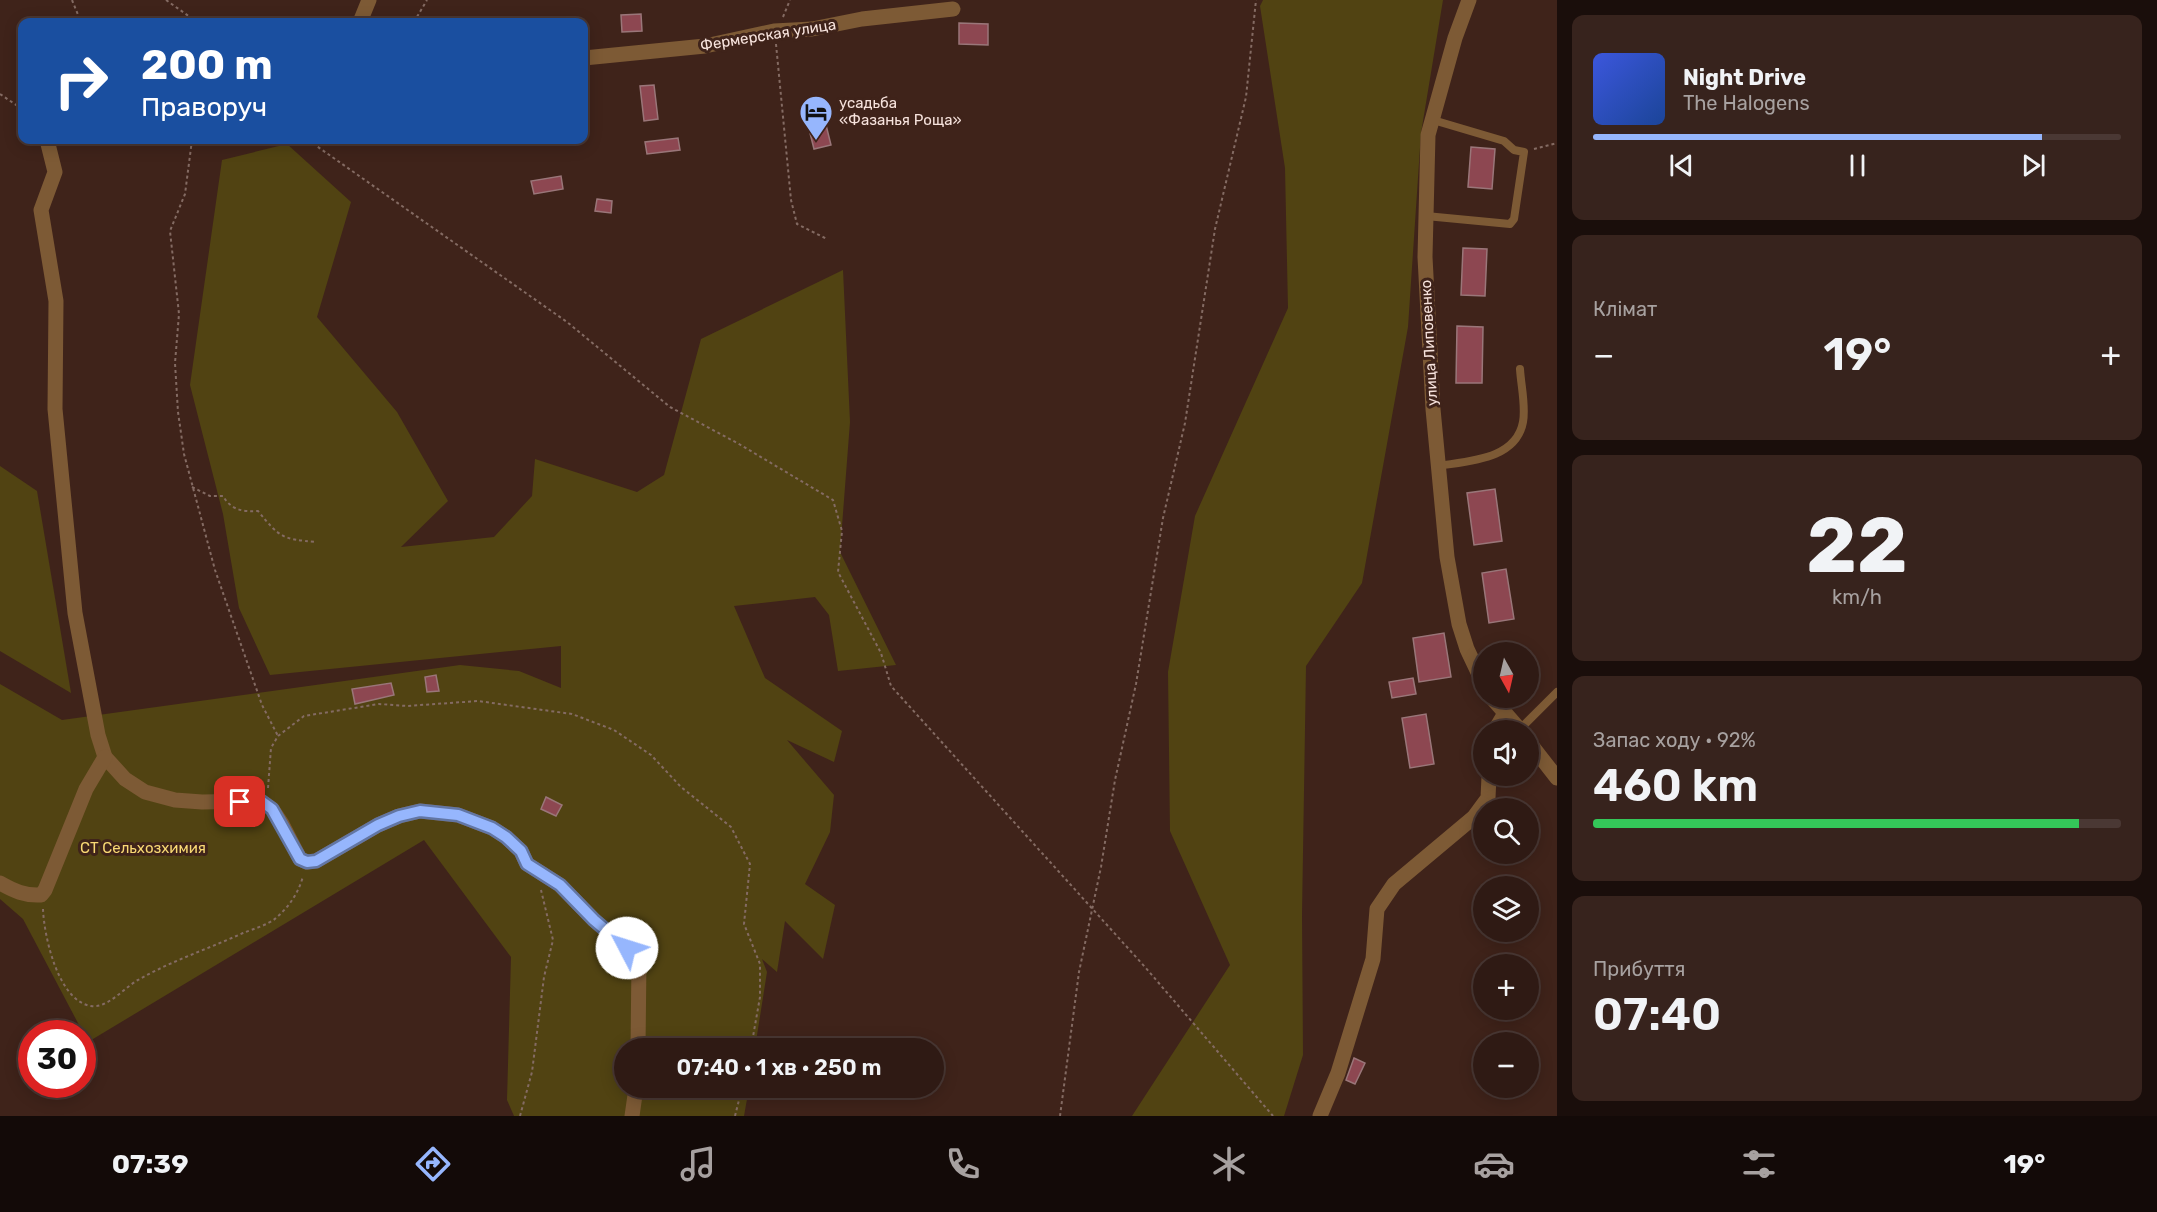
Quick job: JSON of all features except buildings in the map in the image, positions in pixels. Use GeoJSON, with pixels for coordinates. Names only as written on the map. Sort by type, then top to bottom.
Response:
{"type":"FeatureCollection","features":[{"type":"Feature","properties":{"kind":"street"},"geometry":{"type":"LineString","coordinates":[[362,18],[369,0]]}},
{"type":"Feature","properties":{"kind":"street","name":"улица Липовенко"},"geometry":{"type":"LineString","coordinates":[[1469,0],[1455,38],[1428,135],[1426,216],[1427,290],[1437,466],[1447,557],[1459,624],[1473,662]]}},
{"type":"Feature","properties":{"kind":"street","name":"Фермерская улица"},"geometry":{"type":"LineString","coordinates":[[588,58],[705,46],[774,31],[812,29],[862,19],[953,9]]}},
{"type":"Feature","properties":{"kind":"street"},"geometry":{"type":"LineString","coordinates":[[48,144],[55,172],[41,210],[56,302],[55,409],[75,613],[98,735],[105,757],[125,779],[145,792],[176,800],[261,801],[272,809],[300,859],[307,862],[316,861],[378,825],[399,816],[420,811],[458,815],[492,828],[521,851],[527,864],[560,885],[594,920],[639,960],[638,1038]]}},
{"type":"Feature","properties":{"kind":"street"},"geometry":{"type":"LineString","coordinates":[[1501,708],[1511,720]]}},
{"type":"Feature","properties":{"kind":"street"},"geometry":{"type":"LineString","coordinates":[[1501,720],[1505,713]]}},
{"type":"Feature","properties":{"kind":"street"},"geometry":{"type":"LineString","coordinates":[[1539,755],[1557,778]]}},
{"type":"Feature","properties":{"kind":"street"},"geometry":{"type":"LineString","coordinates":[[0,883],[16,892],[31,896],[40,895],[49,882],[86,789],[105,757]]}},
{"type":"Feature","properties":{"kind":"street"},"geometry":{"type":"LineString","coordinates":[[1320,1116],[1338,1073],[1373,959],[1377,909],[1394,884],[1474,817],[1488,798],[1489,786]]}},
{"type":"Feature","properties":{"kind":"street"},"geometry":{"type":"LineString","coordinates":[[632,1116],[635,1098]]}},
{"type":"Feature","properties":{"kind":"lane"},"geometry":{"type":"LineString","coordinates":[[1426,216],[1509,224],[1514,219],[1524,152],[1514,150],[1504,141],[1433,120]]}},
{"type":"Feature","properties":{"kind":"lane"},"geometry":{"type":"LineString","coordinates":[[1437,466],[1490,456],[1506,450],[1516,439],[1523,422],[1520,369]]}},
{"type":"Feature","properties":{"kind":"lane"},"geometry":{"type":"LineString","coordinates":[[1529,720],[1557,692]]}},
{"type":"Feature","properties":{"kind":"path"},"geometry":{"type":"LineString","coordinates":[[72,0],[79,18]]}},
{"type":"Feature","properties":{"kind":"path"},"geometry":{"type":"LineString","coordinates":[[166,0],[191,18]]}},
{"type":"Feature","properties":{"kind":"path"},"geometry":{"type":"LineString","coordinates":[[416,18],[427,0]]}},
{"type":"Feature","properties":{"kind":"path"},"geometry":{"type":"LineString","coordinates":[[1060,1116],[1075,994],[1114,780],[1136,684],[1163,518],[1185,423],[1215,229],[1246,98],[1256,0]]}},
{"type":"Feature","properties":{"kind":"path"},"geometry":{"type":"LineString","coordinates":[[774,31],[788,173],[797,224],[827,239]]}},
{"type":"Feature","properties":{"kind":"path"},"geometry":{"type":"LineString","coordinates":[[0,94],[18,106]]}},
{"type":"Feature","properties":{"kind":"path"},"geometry":{"type":"LineString","coordinates":[[1524,152],[1557,143]]}},
{"type":"Feature","properties":{"kind":"path"},"geometry":{"type":"LineString","coordinates":[[191,144],[185,194],[170,231],[179,314],[175,363],[178,412],[184,454],[215,570],[230,607],[243,653],[262,705],[278,736]]}},
{"type":"Feature","properties":{"kind":"path"},"geometry":{"type":"LineString","coordinates":[[314,144],[567,322],[670,407],[739,444],[833,500],[842,531],[838,572],[881,653],[891,686],[1092,908],[1273,1116]]}},
{"type":"Feature","properties":{"kind":"path"},"geometry":{"type":"LineString","coordinates":[[192,487],[210,496],[223,496],[229,506],[246,512],[258,511],[279,535],[290,539],[316,542]]}},
{"type":"Feature","properties":{"kind":"path"},"geometry":{"type":"LineString","coordinates":[[261,801],[269,785],[271,748],[278,736],[304,716],[379,704],[407,706],[478,701],[572,714],[614,730],[651,755],[681,788],[731,827],[750,864],[744,924],[760,964],[760,997],[753,1038]]}},
{"type":"Feature","properties":{"kind":"path"},"geometry":{"type":"LineString","coordinates":[[40,895],[44,934],[55,966],[74,997],[89,1006],[100,1006],[138,980],[197,951],[275,919],[299,892],[307,862]]}},
{"type":"Feature","properties":{"kind":"path"},"geometry":{"type":"LineString","coordinates":[[520,1116],[532,1072],[544,977],[553,940],[544,896],[540,888]]}},
{"type":"Feature","properties":{"kind":"path"},"geometry":{"type":"LineString","coordinates":[[735,1116],[740,1098]]}},
{"type":"Feature","properties":{"kind":"green space"},"geometry":{"type":"Polygon","coordinates":[[[1263,0],[1443,0],[1421,133],[1408,327],[1362,583],[1306,666],[1302,915],[1303,1055],[1284,1116],[1132,1116],[1230,965],[1170,831],[1168,672],[1195,516],[1288,308],[1285,168],[1260,6],[1263,0]]]}},
{"type":"Feature","properties":{"kind":"green space","name":"СТ Сельхозхимия"},"geometry":{"type":"Polygon","coordinates":[[[287,144],[351,202],[317,317],[397,412],[448,501],[401,547],[494,537],[532,496],[535,459],[637,492],[664,475],[701,339],[843,270],[850,422],[840,552],[896,665],[838,671],[829,615],[815,597],[734,606],[765,678],[842,731],[834,762],[787,740],[834,795],[830,832],[805,884],[835,905],[823,959],[785,921],[777,972],[762,959],[767,972],[757,1038],[614,1038],[614,1098],[747,1098],[744,1116],[514,1116],[507,1100],[511,957],[424,840],[96,1037],[96,1020],[76,1020],[23,919],[0,899],[0,684],[62,720],[460,665],[519,671],[561,688],[561,646],[270,675],[239,608],[223,514],[190,385],[222,160],[287,144]]]}},
{"type":"Feature","properties":{"kind":"green space"},"geometry":{"type":"Polygon","coordinates":[[[0,466],[37,491],[71,693],[0,651],[0,466]]]}},
{"type":"Feature","properties":{"kind":"place","name":"усадьба «Фазанья Роща»"},"geometry":{"type":"Point","coordinates":[816,141]}},
{"type":"Feature","properties":{"kind":"route"},"geometry":{"type":"LineString","coordinates":[[240,802],[261,801],[272,809],[300,859],[307,862],[316,861],[378,825],[399,816],[420,811],[441,812],[475,821],[506,837],[521,851],[527,864],[560,885],[594,920],[627,948]]}}]}
